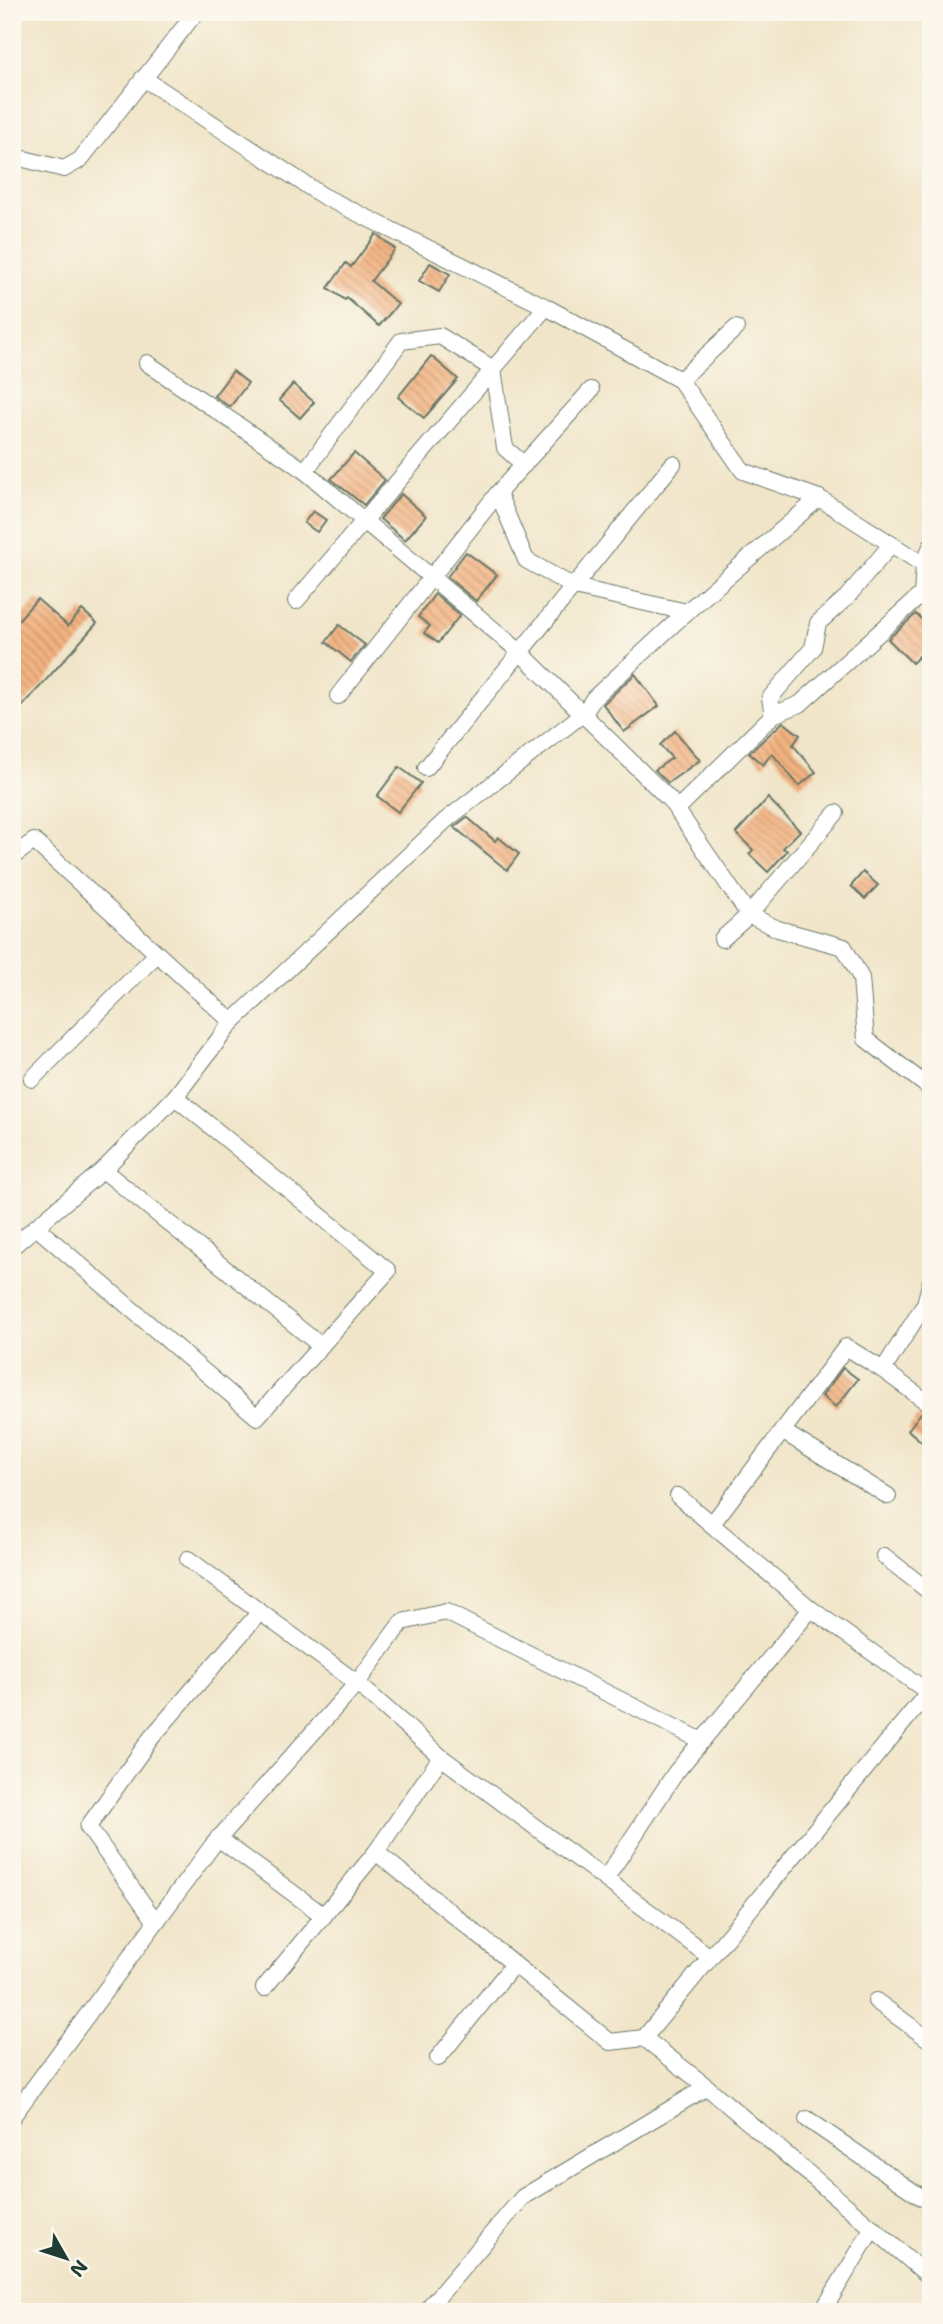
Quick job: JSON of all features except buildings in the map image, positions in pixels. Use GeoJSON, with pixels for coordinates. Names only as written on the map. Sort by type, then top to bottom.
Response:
{"type":"FeatureCollection","features":[{"type":"Feature","properties":{"kind":"street"},"geometry":{"type":"LineString","coordinates":[[12,156],[64,169],[80,160],[196,12]]}},
{"type":"Feature","properties":{"kind":"street"},"geometry":{"type":"LineString","coordinates":[[143,78],[323,196],[546,307],[680,380],[743,471],[819,498],[890,547],[924,565]]}},
{"type":"Feature","properties":{"kind":"street"},"geometry":{"type":"LineString","coordinates":[[296,601],[546,307]]}},
{"type":"Feature","properties":{"kind":"street"},"geometry":{"type":"LineString","coordinates":[[680,380],[736,327]]}},
{"type":"Feature","properties":{"kind":"street"},"geometry":{"type":"LineString","coordinates":[[305,471],[401,341],[440,336],[493,369],[505,448],[524,465]]}},
{"type":"Feature","properties":{"kind":"street"},"geometry":{"type":"LineString","coordinates":[[147,363],[305,471],[520,652],[584,713],[677,809],[749,915],[778,929],[844,947],[861,978],[866,1039],[931,1089]]}},
{"type":"Feature","properties":{"kind":"street"},"geometry":{"type":"LineString","coordinates":[[338,696],[433,579],[498,493],[592,390]]}},
{"type":"Feature","properties":{"kind":"street"},"geometry":{"type":"LineString","coordinates":[[426,768],[673,464]]}},
{"type":"Feature","properties":{"kind":"street"},"geometry":{"type":"LineString","coordinates":[[498,493],[526,560],[574,587],[687,612]]}},
{"type":"Feature","properties":{"kind":"street"},"geometry":{"type":"LineString","coordinates":[[12,1247],[103,1170],[175,1097],[232,1022],[446,820],[584,713],[594,698],[687,612],[819,498]]}},
{"type":"Feature","properties":{"kind":"street"},"geometry":{"type":"LineString","coordinates":[[677,809],[773,715],[800,704],[927,599],[924,565],[931,545]]}},
{"type":"Feature","properties":{"kind":"street"},"geometry":{"type":"LineString","coordinates":[[773,715],[770,698],[813,648],[818,622],[847,597],[890,547]]}},
{"type":"Feature","properties":{"kind":"street"},"geometry":{"type":"LineString","coordinates":[[722,939],[749,915],[836,813]]}},
{"type":"Feature","properties":{"kind":"street"},"geometry":{"type":"LineString","coordinates":[[12,857],[34,841],[232,1022]]}},
{"type":"Feature","properties":{"kind":"street"},"geometry":{"type":"LineString","coordinates":[[32,1079],[157,954]]}},
{"type":"Feature","properties":{"kind":"street"},"geometry":{"type":"LineString","coordinates":[[36,1227],[257,1417],[388,1271],[175,1097]]}},
{"type":"Feature","properties":{"kind":"street"},"geometry":{"type":"LineString","coordinates":[[103,1170],[321,1346]]}},
{"type":"Feature","properties":{"kind":"street"},"geometry":{"type":"LineString","coordinates":[[884,1370],[925,1304],[931,1281]]}},
{"type":"Feature","properties":{"kind":"street"},"geometry":{"type":"LineString","coordinates":[[712,1524],[846,1347],[884,1370],[931,1405]]}},
{"type":"Feature","properties":{"kind":"street"},"geometry":{"type":"LineString","coordinates":[[782,1432],[888,1496]]}},
{"type":"Feature","properties":{"kind":"street"},"geometry":{"type":"LineString","coordinates":[[376,1852],[610,2042],[645,2038],[929,1691],[811,1609],[678,1496]]}},
{"type":"Feature","properties":{"kind":"street"},"geometry":{"type":"LineString","coordinates":[[884,1556],[931,1593]]}},
{"type":"Feature","properties":{"kind":"street"},"geometry":{"type":"LineString","coordinates":[[187,1559],[357,1684],[441,1757],[710,1957]]}},
{"type":"Feature","properties":{"kind":"street"},"geometry":{"type":"LineString","coordinates":[[606,1878],[676,1772],[811,1609]]}},
{"type":"Feature","properties":{"kind":"street"},"geometry":{"type":"LineString","coordinates":[[12,2117],[218,1838],[357,1684],[402,1622],[446,1612],[702,1741]]}},
{"type":"Feature","properties":{"kind":"street"},"geometry":{"type":"LineString","coordinates":[[156,1922],[88,1827],[151,1738],[259,1613]]}},
{"type":"Feature","properties":{"kind":"street"},"geometry":{"type":"LineString","coordinates":[[264,1988],[376,1852],[441,1757]]}},
{"type":"Feature","properties":{"kind":"street"},"geometry":{"type":"LineString","coordinates":[[218,1838],[324,1916]]}},
{"type":"Feature","properties":{"kind":"street"},"geometry":{"type":"LineString","coordinates":[[438,2058],[513,1965]]}},
{"type":"Feature","properties":{"kind":"street"},"geometry":{"type":"LineString","coordinates":[[876,2001],[931,2041]]}},
{"type":"Feature","properties":{"kind":"street"},"geometry":{"type":"LineString","coordinates":[[645,2038],[707,2087],[931,2278]]}},
{"type":"Feature","properties":{"kind":"street"},"geometry":{"type":"LineString","coordinates":[[425,2312],[523,2197],[707,2087]]}},
{"type":"Feature","properties":{"kind":"street"},"geometry":{"type":"LineString","coordinates":[[807,2119],[921,2196],[931,2195]]}},
{"type":"Feature","properties":{"kind":"street"},"geometry":{"type":"LineString","coordinates":[[822,2312],[873,2228]]}}]}
